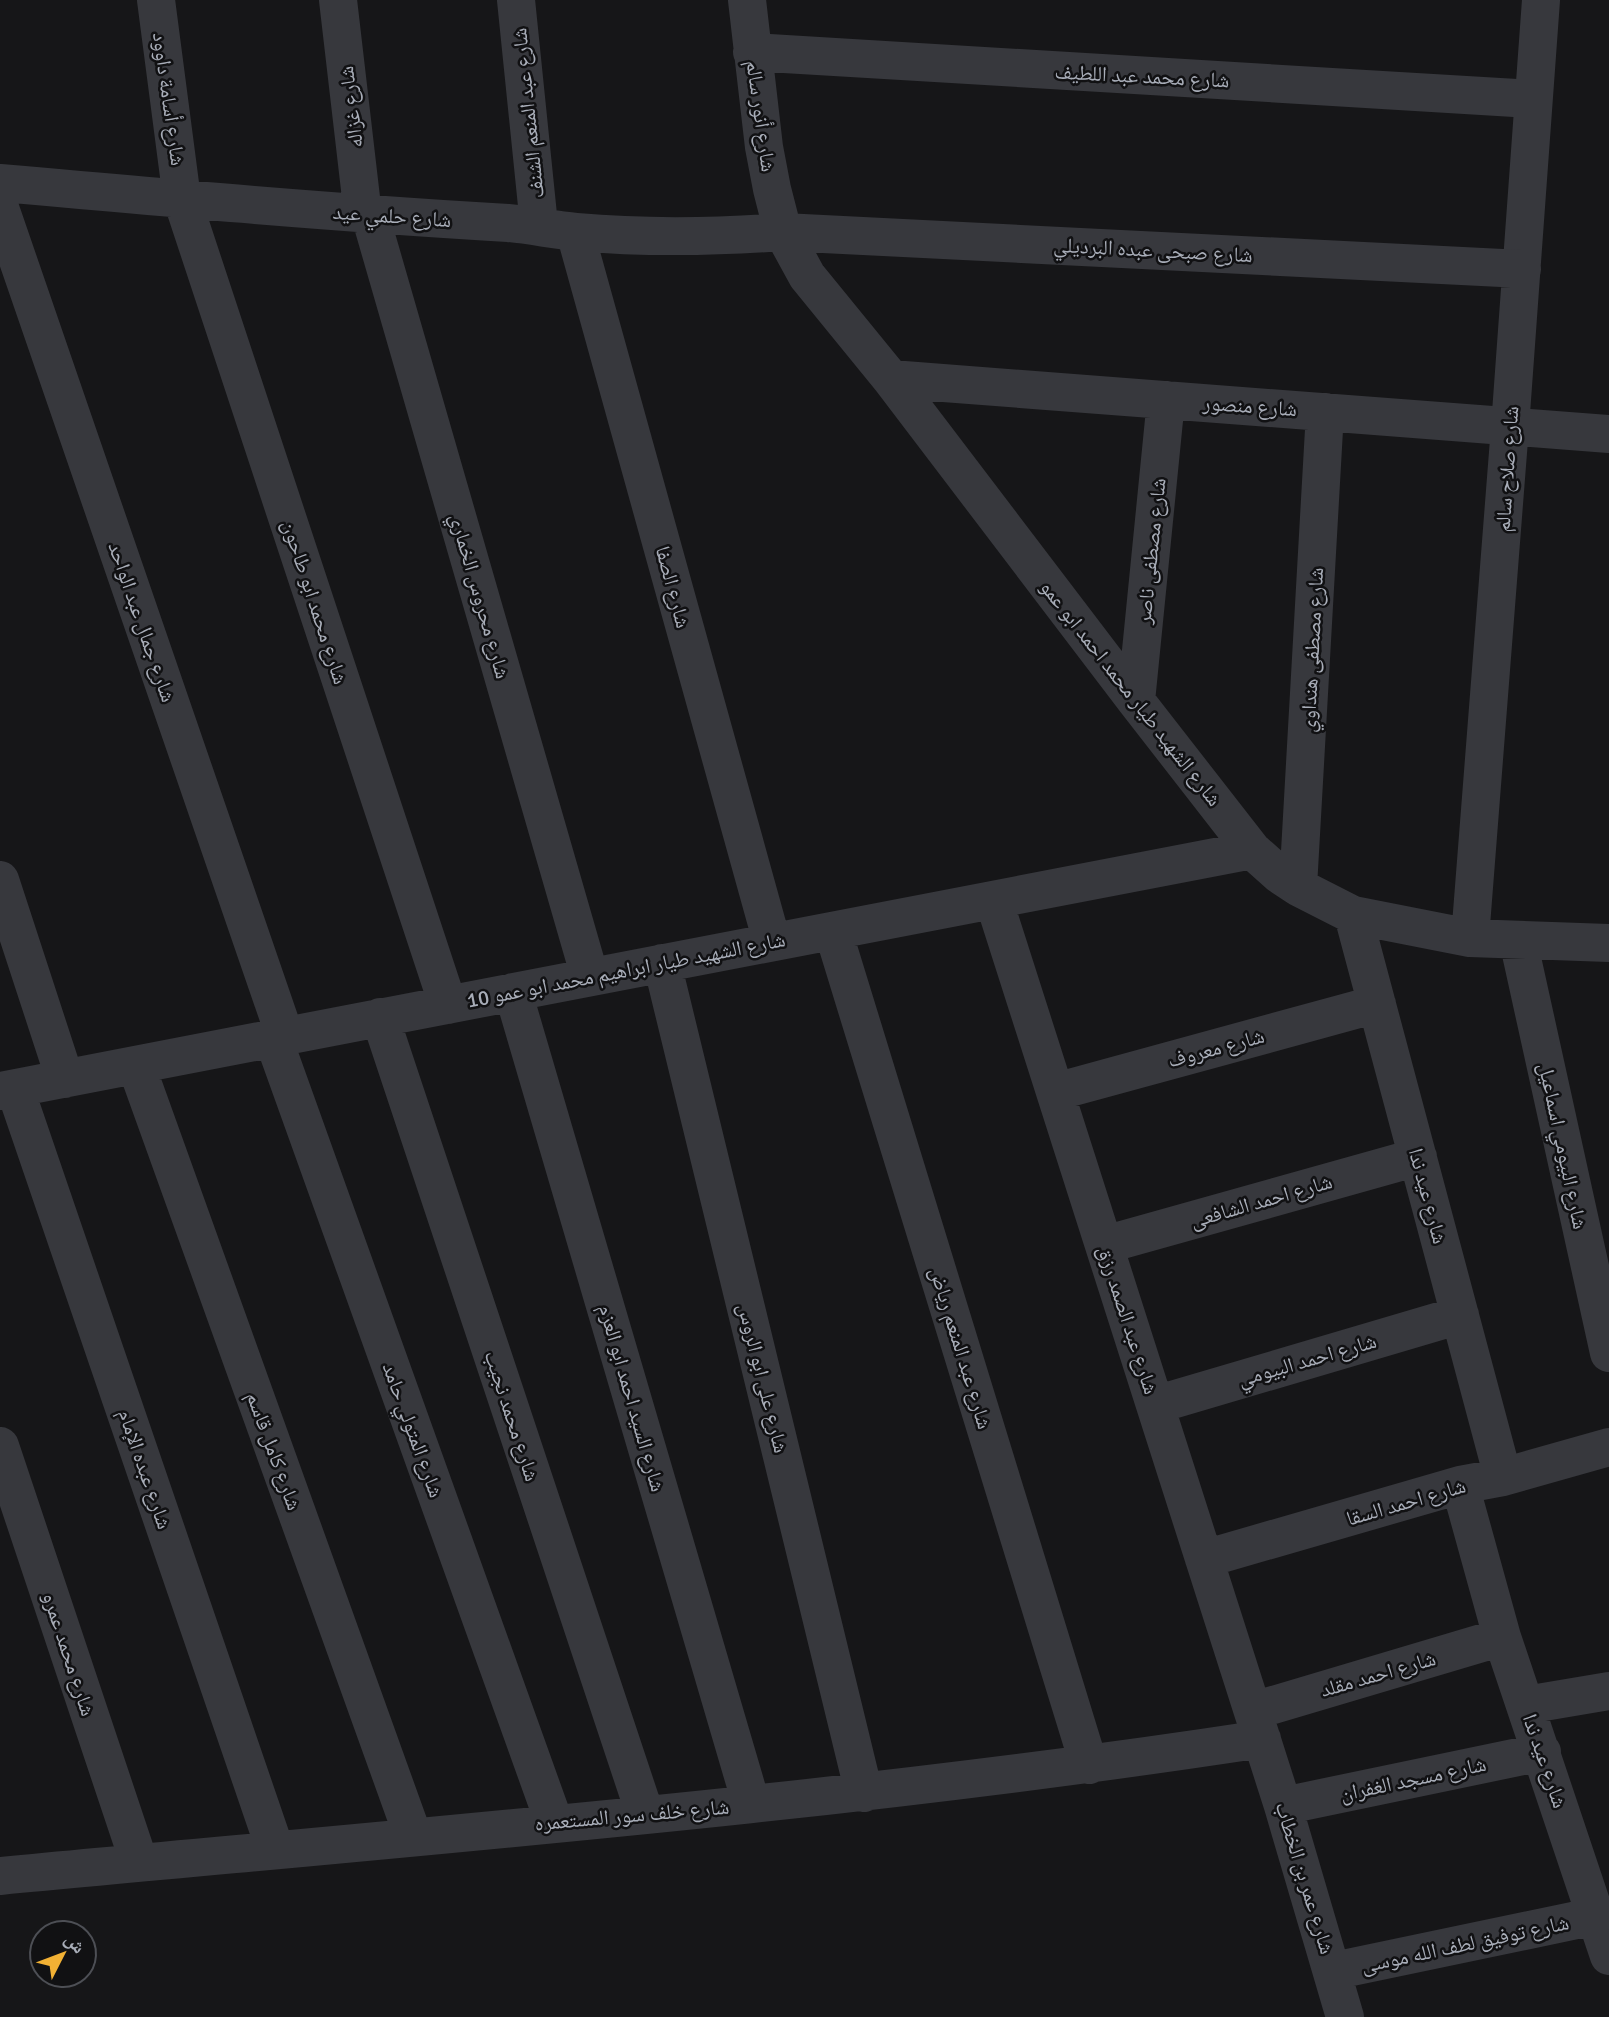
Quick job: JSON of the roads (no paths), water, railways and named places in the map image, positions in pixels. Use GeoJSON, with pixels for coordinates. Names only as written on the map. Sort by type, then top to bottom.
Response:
{"type":"FeatureCollection","features":[{"type":"Feature","properties":{"kind":"street","name":"شارع أسامة داوود"},"geometry":{"type":"LineString","coordinates":[[156,0],[182,199]]}},
{"type":"Feature","properties":{"kind":"street","name":"شارع غزاله"},"geometry":{"type":"LineString","coordinates":[[338,0],[367,215]]}},
{"type":"Feature","properties":{"kind":"street","name":"شارع عبد المنعم الشنف"},"geometry":{"type":"LineString","coordinates":[[516,0],[557,228]]}},
{"type":"Feature","properties":{"kind":"street","name":"شارع أنور سالم"},"geometry":{"type":"LineString","coordinates":[[747,0],[764,147],[783,232]]}},
{"type":"Feature","properties":{"kind":"street","name":"شارع صلاح سالم"},"geometry":{"type":"LineString","coordinates":[[1470,937],[1541,0]]}},
{"type":"Feature","properties":{"kind":"street","name":"شارع محمد عبد اللطيف"},"geometry":{"type":"LineString","coordinates":[[752,52],[1532,99]]}},
{"type":"Feature","properties":{"kind":"street","name":"شارع حلمي عيد"},"geometry":{"type":"LineString","coordinates":[[0,183],[367,215],[557,228],[728,236],[783,232]]}},
{"type":"Feature","properties":{"kind":"street","name":"شارع محمد ابو طاحون"},"geometry":{"type":"LineString","coordinates":[[182,199],[447,1005]]}},
{"type":"Feature","properties":{"kind":"street","name":"شارع جمال عبد الواحد"},"geometry":{"type":"LineString","coordinates":[[0,208],[279,1037]]}},
{"type":"Feature","properties":{"kind":"street","name":"شارع محروس الخماري"},"geometry":{"type":"LineString","coordinates":[[367,215],[590,977]]}},
{"type":"Feature","properties":{"kind":"street","name":"شارع الصفا"},"geometry":{"type":"LineString","coordinates":[[557,228],[772,943]]}},
{"type":"Feature","properties":{"kind":"street","name":"شارع صبحى عبده البرديلي"},"geometry":{"type":"LineString","coordinates":[[783,232],[1522,269]]}},
{"type":"Feature","properties":{"kind":"street","name":"شارع الشهيد طيار محمد احمد ابو عمو"},"geometry":{"type":"LineString","coordinates":[[783,232],[807,276],[891,379],[1252,850],[1280,876],[1353,915],[1470,937],[1609,943]]}},
{"type":"Feature","properties":{"kind":"street","name":"شارع منصور"},"geometry":{"type":"LineString","coordinates":[[891,379],[1609,434]]}},
{"type":"Feature","properties":{"kind":"street","name":"شارع مصطفى ناصر"},"geometry":{"type":"LineString","coordinates":[[1136,702],[1166,400]]}},
{"type":"Feature","properties":{"kind":"street","name":"شارع مصطفى هنداوي"},"geometry":{"type":"LineString","coordinates":[[1298,887],[1325,412]]}},
{"type":"Feature","properties":{"kind":"street","name":"شارع الشهيد طيار ابراهيم محمد ابو عمو 10"},"geometry":{"type":"LineString","coordinates":[[7,1090],[1252,850]]}},
{"type":"Feature","properties":{"kind":"street"},"geometry":{"type":"LineString","coordinates":[[0,880],[65,1079]]}},
{"type":"Feature","properties":{"kind":"street","name":"شارع عبد الصمد رزق"},"geometry":{"type":"LineString","coordinates":[[994,901],[1257,1725]]}},
{"type":"Feature","properties":{"kind":"street","name":"شارع عيد ندا"},"geometry":{"type":"LineString","coordinates":[[1353,915],[1503,1477]]}},
{"type":"Feature","properties":{"kind":"street","name":"شارع عبد المنعم رياض"},"geometry":{"type":"LineString","coordinates":[[833,931],[1088,1765]]}},
{"type":"Feature","properties":{"kind":"street","name":"شارع البيومي اسماعيل"},"geometry":{"type":"LineString","coordinates":[[1518,940],[1609,1353]]}},
{"type":"Feature","properties":{"kind":"street","name":"شارع على ابو الروس"},"geometry":{"type":"LineString","coordinates":[[662,963],[864,1793]]}},
{"type":"Feature","properties":{"kind":"street","name":"شارع السيد احمد ابو العزم"},"geometry":{"type":"LineString","coordinates":[[513,992],[751,1804]]}},
{"type":"Feature","properties":{"kind":"street","name":"شارع معروف"},"geometry":{"type":"LineString","coordinates":[[1055,1092],[1377,1004]]}},
{"type":"Feature","properties":{"kind":"street","name":"شارع محمد نجيب"},"geometry":{"type":"LineString","coordinates":[[380,1017],[645,1814]]}},
{"type":"Feature","properties":{"kind":"street","name":"شارع المتولي حامد"},"geometry":{"type":"LineString","coordinates":[[279,1037],[554,1822]]}},
{"type":"Feature","properties":{"kind":"street","name":"شارع كامل قاسم"},"geometry":{"type":"LineString","coordinates":[[136,1065],[413,1836]]}},
{"type":"Feature","properties":{"kind":"street","name":"شارع عبده الإمام"},"geometry":{"type":"LineString","coordinates":[[7,1090],[275,1849]]}},
{"type":"Feature","properties":{"kind":"street","name":"شارع احمد الشافعى"},"geometry":{"type":"LineString","coordinates":[[1104,1245],[1418,1157]]}},
{"type":"Feature","properties":{"kind":"street","name":"شارع احمد البيومي"},"geometry":{"type":"LineString","coordinates":[[1155,1405],[1460,1315]]}},
{"type":"Feature","properties":{"kind":"street","name":"شارع محمد عمرو"},"geometry":{"type":"LineString","coordinates":[[0,1446],[139,1863]]}},
{"type":"Feature","properties":{"kind":"street","name":"شارع احمد السقا"},"geometry":{"type":"LineString","coordinates":[[1204,1559],[1460,1485],[1503,1477],[1609,1447]]}},
{"type":"Feature","properties":{"kind":"street","name":"شارع عيد ندا"},"geometry":{"type":"LineString","coordinates":[[1460,1485],[1502,1637],[1599,1902],[1609,1956]]}},
{"type":"Feature","properties":{"kind":"street","name":"شارع احمد مقلد"},"geometry":{"type":"LineString","coordinates":[[1257,1725],[1502,1637]]}},
{"type":"Feature","properties":{"kind":"street"},"geometry":{"type":"LineString","coordinates":[[1526,1705],[1609,1691]]}},
{"type":"Feature","properties":{"kind":"street","name":"شارع خلف سور المستعمره"},"geometry":{"type":"LineString","coordinates":[[0,1876],[864,1793],[1088,1765],[1257,1725]]}},
{"type":"Feature","properties":{"kind":"street","name":"شارع عمر بن الخطاب"},"geometry":{"type":"LineString","coordinates":[[1257,1725],[1345,2017]]}},
{"type":"Feature","properties":{"kind":"street","name":"شارع مسجد الغفران"},"geometry":{"type":"LineString","coordinates":[[1283,1806],[1542,1752]]}},
{"type":"Feature","properties":{"kind":"street","name":"شارع توفيق لطف الله موسى"},"geometry":{"type":"LineString","coordinates":[[1333,1971],[1599,1902]]}}]}
